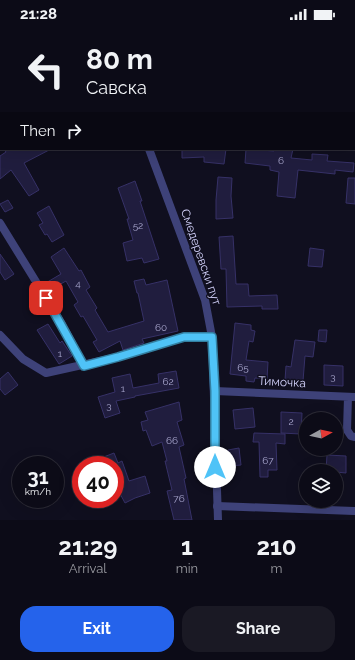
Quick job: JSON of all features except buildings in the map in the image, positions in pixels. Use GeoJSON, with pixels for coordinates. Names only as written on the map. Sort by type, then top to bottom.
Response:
{"type":"FeatureCollection","features":[{"type":"Feature","properties":{"kind":"street","name":"Смедеревски пут"},"geometry":{"type":"LineString","coordinates":[[148,150],[205,300],[212,337],[215,391],[218,520]]}},
{"type":"Feature","properties":{"kind":"street"},"geometry":{"type":"LineString","coordinates":[[0,223],[62,324],[84,366]]}},
{"type":"Feature","properties":{"kind":"street"},"geometry":{"type":"LineString","coordinates":[[0,335],[23,359],[46,373],[84,366],[184,337],[212,337]]}},
{"type":"Feature","properties":{"kind":"street","name":"Тимочка"},"geometry":{"type":"LineString","coordinates":[[215,391],[351,397],[347,430],[350,436],[355,437]]}},
{"type":"Feature","properties":{"kind":"street"},"geometry":{"type":"LineString","coordinates":[[217,506],[354,511]]}},
{"type":"Feature","properties":{"kind":"route"},"geometry":{"type":"LineString","coordinates":[[46,298],[62,324],[84,366],[184,337],[212,337],[215,391],[215,467]]}}]}
